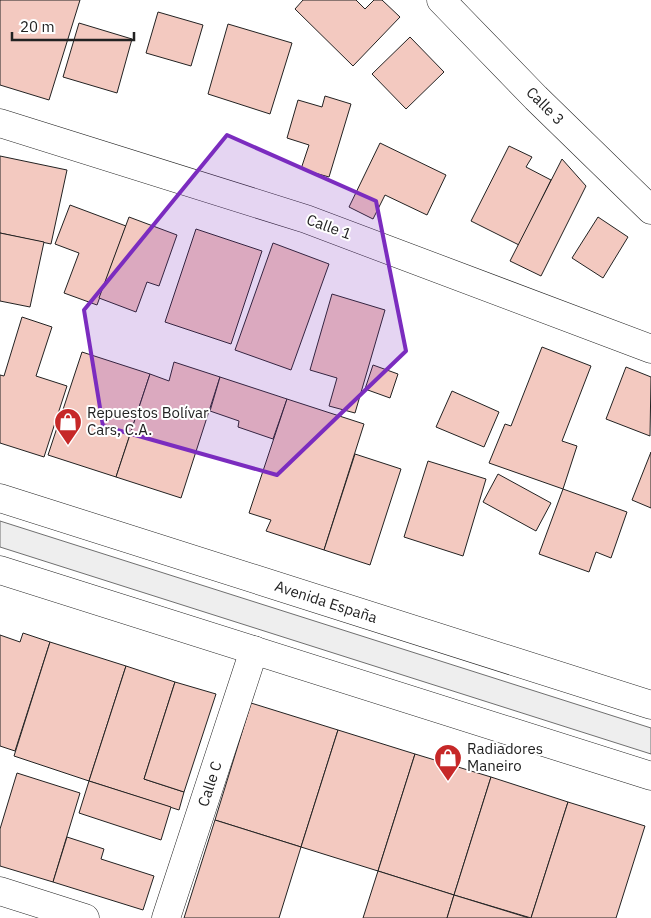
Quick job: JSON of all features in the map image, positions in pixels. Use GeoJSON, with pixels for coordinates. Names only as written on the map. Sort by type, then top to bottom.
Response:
{"type":"FeatureCollection","features":[{"type":"Feature","properties":{"kind":"main road","name":"Calle 3"},"geometry":{"type":"LineString","coordinates":[[441,0],[536,98],[651,210]]}},
{"type":"Feature","properties":{"kind":"main road","name":"Calle 1"},"geometry":{"type":"LineString","coordinates":[[0,124],[306,219],[651,349]]}},
{"type":"Feature","properties":{"kind":"main road","name":"Avenida España"},"geometry":{"type":"LineString","coordinates":[[0,498],[651,705]]}},
{"type":"Feature","properties":{"kind":"main road"},"geometry":{"type":"LineString","coordinates":[[0,570],[651,776]]}},
{"type":"Feature","properties":{"kind":"main road","name":"Calle C"},"geometry":{"type":"LineString","coordinates":[[166,918],[254,650]]}},
{"type":"Feature","properties":{"kind":"main road"},"geometry":{"type":"LineString","coordinates":[[0,891],[85,918]]}},
{"type":"Feature","properties":{"kind":"highlighted area"},"geometry":{"type":"Polygon","coordinates":[[[227,135],[376,201],[406,351],[277,475],[103,426],[84,310],[227,135]]]}},
{"type":"Feature","properties":{"kind":"shaded area"},"geometry":{"type":"Polygon","coordinates":[[[0,521],[651,728],[651,754],[0,547],[0,521]]]}},
{"type":"Feature","properties":{"kind":"building"},"geometry":{"type":"Polygon","coordinates":[[[0,0],[80,0],[49,100],[0,85],[0,0]]]}},
{"type":"Feature","properties":{"kind":"building"},"geometry":{"type":"Polygon","coordinates":[[[303,0],[356,0],[365,9],[374,0],[382,0],[400,17],[353,66],[295,9],[303,0]]]}},
{"type":"Feature","properties":{"kind":"building"},"geometry":{"type":"Polygon","coordinates":[[[158,12],[203,25],[191,66],[146,53],[158,12]]]}},
{"type":"Feature","properties":{"kind":"building"},"geometry":{"type":"Polygon","coordinates":[[[79,23],[132,39],[117,93],[63,77],[79,23]]]}},
{"type":"Feature","properties":{"kind":"building"},"geometry":{"type":"Polygon","coordinates":[[[228,24],[292,43],[270,114],[208,94],[228,24]]]}},
{"type":"Feature","properties":{"kind":"building"},"geometry":{"type":"Polygon","coordinates":[[[410,37],[444,72],[406,109],[372,74],[410,37]]]}},
{"type":"Feature","properties":{"kind":"building"},"geometry":{"type":"Polygon","coordinates":[[[325,96],[351,104],[329,177],[301,169],[309,145],[287,138],[298,100],[322,107],[325,96]]]}},
{"type":"Feature","properties":{"kind":"building"},"geometry":{"type":"Polygon","coordinates":[[[380,143],[446,175],[427,215],[385,195],[373,219],[349,207],[380,143]]]}},
{"type":"Feature","properties":{"kind":"building"},"geometry":{"type":"Polygon","coordinates":[[[509,146],[532,157],[526,167],[551,180],[519,245],[471,221],[509,146]]]}},
{"type":"Feature","properties":{"kind":"building"},"geometry":{"type":"Polygon","coordinates":[[[0,156],[67,170],[51,244],[0,233],[0,156]]]}},
{"type":"Feature","properties":{"kind":"building"},"geometry":{"type":"Polygon","coordinates":[[[562,159],[586,186],[541,276],[510,261],[562,159]]]}},
{"type":"Feature","properties":{"kind":"building"},"geometry":{"type":"Polygon","coordinates":[[[70,205],[126,226],[97,305],[64,293],[79,253],[55,244],[70,205]]]}},
{"type":"Feature","properties":{"kind":"building"},"geometry":{"type":"Polygon","coordinates":[[[129,217],[177,235],[159,286],[147,282],[136,312],[99,298],[129,217]]]}},
{"type":"Feature","properties":{"kind":"building"},"geometry":{"type":"Polygon","coordinates":[[[598,217],[628,237],[603,278],[572,258],[598,217]]]}},
{"type":"Feature","properties":{"kind":"building"},"geometry":{"type":"Polygon","coordinates":[[[196,229],[262,251],[231,344],[165,322],[196,229]]]}},
{"type":"Feature","properties":{"kind":"building"},"geometry":{"type":"Polygon","coordinates":[[[0,233],[44,242],[30,307],[0,301],[0,233]]]}},
{"type":"Feature","properties":{"kind":"building"},"geometry":{"type":"Polygon","coordinates":[[[273,243],[329,264],[291,370],[235,350],[273,243]]]}},
{"type":"Feature","properties":{"kind":"building"},"geometry":{"type":"Polygon","coordinates":[[[332,294],[385,310],[355,413],[329,406],[337,378],[310,370],[332,294]]]}},
{"type":"Feature","properties":{"kind":"building"},"geometry":{"type":"Polygon","coordinates":[[[22,317],[52,327],[36,376],[67,386],[44,457],[0,443],[0,375],[4,376],[22,317]]]}},
{"type":"Feature","properties":{"kind":"building"},"geometry":{"type":"Polygon","coordinates":[[[542,347],[591,366],[562,441],[577,446],[563,489],[489,463],[505,424],[511,426],[542,347]]]}},
{"type":"Feature","properties":{"kind":"building"},"geometry":{"type":"Polygon","coordinates":[[[82,352],[150,374],[116,477],[48,455],[82,352]]]}},
{"type":"Feature","properties":{"kind":"building"},"geometry":{"type":"Polygon","coordinates":[[[174,362],[220,377],[181,498],[116,477],[150,374],[169,381],[174,362]]]}},
{"type":"Feature","properties":{"kind":"building"},"geometry":{"type":"Polygon","coordinates":[[[373,365],[398,374],[390,398],[365,389],[373,365]]]}},
{"type":"Feature","properties":{"kind":"building"},"geometry":{"type":"Polygon","coordinates":[[[626,367],[651,377],[650,436],[606,419],[626,367]]]}},
{"type":"Feature","properties":{"kind":"building"},"geometry":{"type":"Polygon","coordinates":[[[220,377],[287,399],[273,439],[238,427],[239,421],[210,411],[220,377]]]}},
{"type":"Feature","properties":{"kind":"building"},"geometry":{"type":"Polygon","coordinates":[[[452,391],[499,412],[484,447],[436,427],[452,391]]]}},
{"type":"Feature","properties":{"kind":"building"},"geometry":{"type":"Polygon","coordinates":[[[287,399],[364,424],[324,550],[266,531],[271,520],[249,513],[287,399]]]}},
{"type":"Feature","properties":{"kind":"building"},"geometry":{"type":"Polygon","coordinates":[[[651,452],[651,508],[632,500],[651,452]]]}},
{"type":"Feature","properties":{"kind":"building"},"geometry":{"type":"Polygon","coordinates":[[[355,454],[401,469],[370,565],[324,550],[355,454]]]}},
{"type":"Feature","properties":{"kind":"building"},"geometry":{"type":"Polygon","coordinates":[[[428,461],[486,479],[463,556],[404,537],[428,461]]]}},
{"type":"Feature","properties":{"kind":"building"},"geometry":{"type":"Polygon","coordinates":[[[498,474],[551,503],[536,531],[483,502],[498,474]]]}},
{"type":"Feature","properties":{"kind":"building"},"geometry":{"type":"Polygon","coordinates":[[[563,489],[627,512],[611,558],[596,552],[589,572],[539,554],[563,489]]]}},
{"type":"Feature","properties":{"kind":"building"},"geometry":{"type":"Polygon","coordinates":[[[23,633],[50,642],[15,751],[0,746],[0,635],[20,642],[23,633]]]}},
{"type":"Feature","properties":{"kind":"building"},"geometry":{"type":"Polygon","coordinates":[[[50,642],[126,666],[89,781],[14,756],[50,642]]]}},
{"type":"Feature","properties":{"kind":"building"},"geometry":{"type":"Polygon","coordinates":[[[126,666],[175,682],[144,779],[184,792],[179,810],[89,781],[126,666]]]}},
{"type":"Feature","properties":{"kind":"building"},"geometry":{"type":"Polygon","coordinates":[[[175,682],[216,694],[184,792],[144,779],[175,682]]]}},
{"type":"Feature","properties":{"kind":"building"},"geometry":{"type":"Polygon","coordinates":[[[251,703],[338,730],[301,847],[215,820],[251,703]]]}},
{"type":"Feature","properties":{"kind":"building"},"geometry":{"type":"Polygon","coordinates":[[[338,730],[415,754],[378,871],[301,847],[338,730]]]}},
{"type":"Feature","properties":{"kind":"building"},"geometry":{"type":"Polygon","coordinates":[[[415,754],[491,777],[454,895],[378,871],[415,754]]]}},
{"type":"Feature","properties":{"kind":"building"},"geometry":{"type":"Polygon","coordinates":[[[17,773],[80,793],[53,882],[0,866],[0,829],[17,773]]]}},
{"type":"Feature","properties":{"kind":"building"},"geometry":{"type":"Polygon","coordinates":[[[491,777],[568,802],[531,918],[454,895],[491,777]]]}},
{"type":"Feature","properties":{"kind":"building"},"geometry":{"type":"Polygon","coordinates":[[[89,781],[171,807],[161,840],[79,813],[89,781]]]}},
{"type":"Feature","properties":{"kind":"building"},"geometry":{"type":"Polygon","coordinates":[[[568,802],[645,826],[616,918],[531,918],[568,802]]]}},
{"type":"Feature","properties":{"kind":"building"},"geometry":{"type":"Polygon","coordinates":[[[215,820],[301,847],[279,918],[184,918],[215,820]]]}},
{"type":"Feature","properties":{"kind":"building"},"geometry":{"type":"Polygon","coordinates":[[[67,837],[104,849],[101,859],[154,876],[143,910],[53,882],[67,837]]]}},
{"type":"Feature","properties":{"kind":"building"},"geometry":{"type":"Polygon","coordinates":[[[378,871],[454,895],[447,918],[363,918],[378,871]]]}},
{"type":"Feature","properties":{"kind":"building"},"geometry":{"type":"Polygon","coordinates":[[[454,895],[529,918],[447,918],[454,895]]]}},
{"type":"Feature","properties":{"kind":"place","name":"Repuestos Bolívar Cars, C.A."},"geometry":{"type":"Point","coordinates":[68,446]}},
{"type":"Feature","properties":{"kind":"place","name":"Radiadores Maneiro"},"geometry":{"type":"Point","coordinates":[448,782]}}]}
